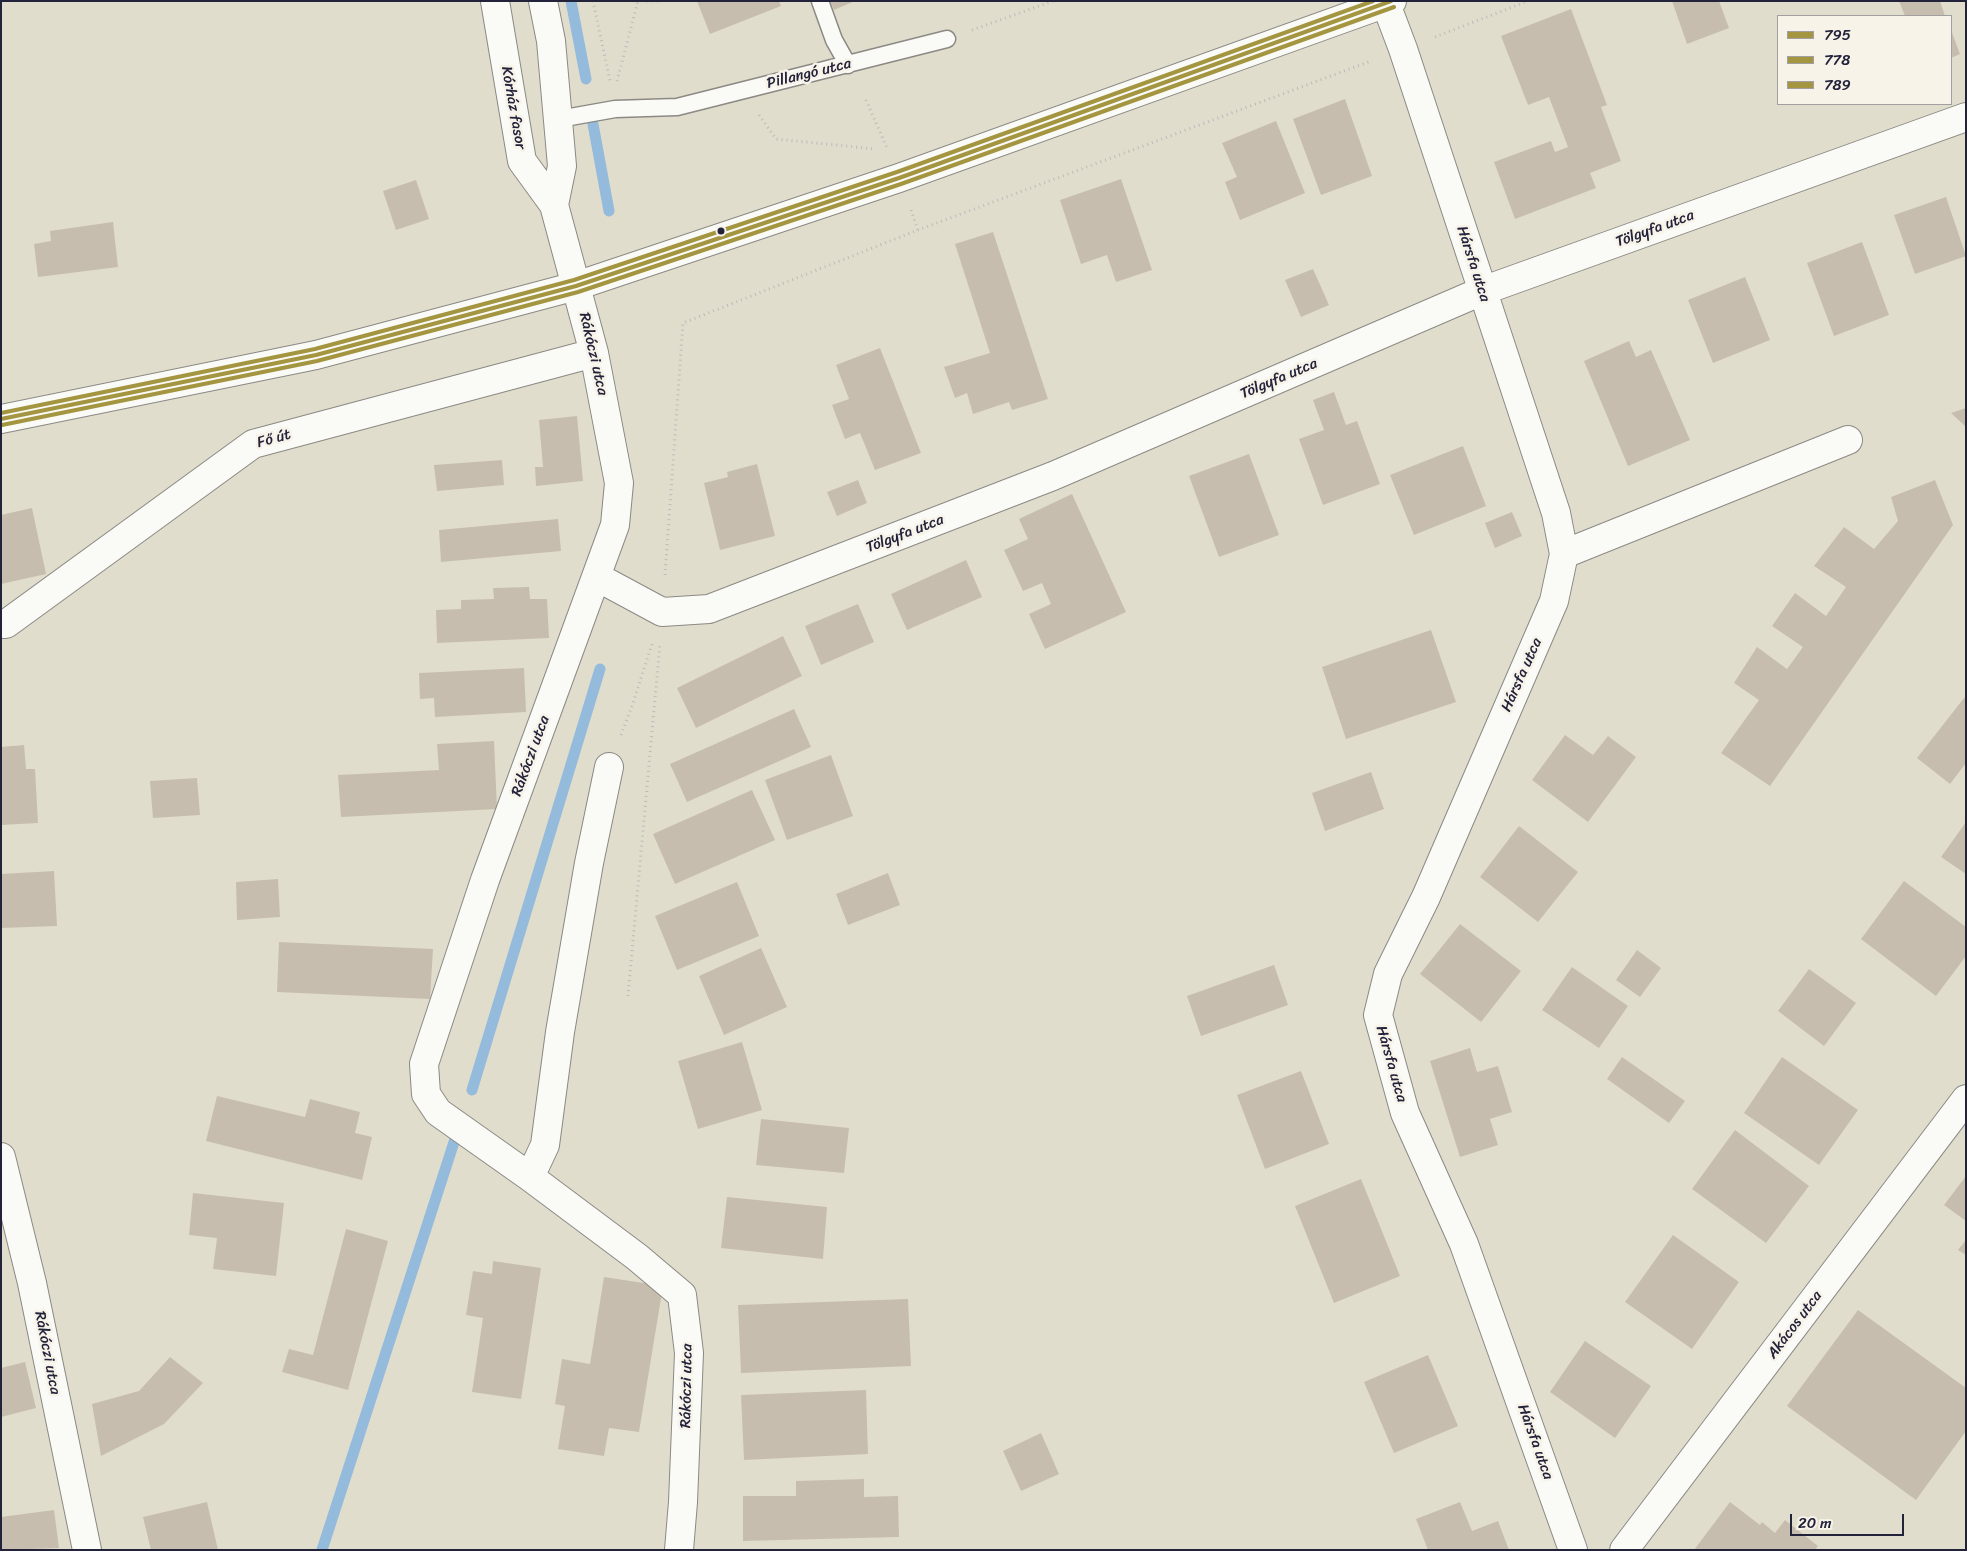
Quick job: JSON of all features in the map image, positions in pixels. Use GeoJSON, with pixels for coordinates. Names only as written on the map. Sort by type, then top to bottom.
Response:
{"type":"FeatureCollection","features":[{"type":"Feature","properties":{"kind":"street","name":"Kórház fasor"},"geometry":{"type":"LineString","coordinates":[[495,1],[522,161],[554,205],[576,286]]}},
{"type":"Feature","properties":{"kind":"street","name":"Kórház fasor"},"geometry":{"type":"LineString","coordinates":[[544,1],[551,41],[562,166],[554,205]]}},
{"type":"Feature","properties":{"kind":"street","name":"Hársfa utca"},"geometry":{"type":"LineString","coordinates":[[1389,2],[1482,291],[1556,512],[1564,554],[1554,601],[1426,896],[1388,974],[1378,1015],[1405,1113],[1464,1244],[1573,1550]]}},
{"type":"Feature","properties":{"kind":"street"},"geometry":{"type":"LineString","coordinates":[[1,419],[316,355],[576,286],[899,178],[1389,2]]}},
{"type":"Feature","properties":{"kind":"street","name":"Tölgyfa utca"},"geometry":{"type":"LineString","coordinates":[[662,612],[709,609],[1053,476],[1482,291],[1966,117]]}},
{"type":"Feature","properties":{"kind":"street","name":"Rákóczi utca"},"geometry":{"type":"LineString","coordinates":[[576,286],[594,353],[619,483],[615,524],[486,880],[424,1064],[426,1094],[438,1112],[530,1177],[637,1258],[682,1295],[689,1352],[683,1502],[678,1550]]}},
{"type":"Feature","properties":{"kind":"street","name":"Fő út"},"geometry":{"type":"LineString","coordinates":[[1,624],[6,624],[253,444],[594,353]]}},
{"type":"Feature","properties":{"kind":"street"},"geometry":{"type":"LineString","coordinates":[[1564,554],[1848,440]]}},
{"type":"Feature","properties":{"kind":"street"},"geometry":{"type":"LineString","coordinates":[[597,576],[662,612]]}},
{"type":"Feature","properties":{"kind":"street"},"geometry":{"type":"LineString","coordinates":[[530,1177],[545,1145],[560,1032],[589,863],[609,767]]}},
{"type":"Feature","properties":{"kind":"street","name":"Akácos utca"},"geometry":{"type":"LineString","coordinates":[[1624,1550],[1966,1099]]}},
{"type":"Feature","properties":{"kind":"street","name":"Rákóczi utca"},"geometry":{"type":"LineString","coordinates":[[1,1157],[32,1283],[87,1550]]}},
{"type":"Feature","properties":{"kind":"lane"},"geometry":{"type":"LineString","coordinates":[[820,1],[834,40],[848,65]]}},
{"type":"Feature","properties":{"kind":"lane","name":"Pillangó utca"},"geometry":{"type":"LineString","coordinates":[[559,119],[614,103],[677,108],[948,39]]}},
{"type":"Feature","properties":{"kind":"path"},"geometry":{"type":"LineString","coordinates":[[593,1],[614,103]]}},
{"type":"Feature","properties":{"kind":"path"},"geometry":{"type":"LineString","coordinates":[[614,103],[638,1]]}},
{"type":"Feature","properties":{"kind":"path"},"geometry":{"type":"LineString","coordinates":[[647,1],[658,1]]}},
{"type":"Feature","properties":{"kind":"path"},"geometry":{"type":"LineString","coordinates":[[948,39],[1053,1]]}},
{"type":"Feature","properties":{"kind":"path"},"geometry":{"type":"LineString","coordinates":[[628,996],[658,684],[683,323],[918,230],[1528,1]]}},
{"type":"Feature","properties":{"kind":"path"},"geometry":{"type":"LineString","coordinates":[[741,91],[776,139],[888,150],[866,100]]}},
{"type":"Feature","properties":{"kind":"path"},"geometry":{"type":"LineString","coordinates":[[609,767],[634,703],[662,612]]}},
{"type":"Feature","properties":{"kind":"building"},"geometry":{"type":"Polygon","coordinates":[[[697,1],[779,1],[781,6],[710,34],[697,1]]]}},
{"type":"Feature","properties":{"kind":"building"},"geometry":{"type":"Polygon","coordinates":[[[830,1],[855,1],[834,10],[830,1]]]}},
{"type":"Feature","properties":{"kind":"building"},"geometry":{"type":"Polygon","coordinates":[[[1672,1],[1719,1],[1729,28],[1687,44],[1672,1]]]}},
{"type":"Feature","properties":{"kind":"building"},"geometry":{"type":"Polygon","coordinates":[[[1899,1],[1940,1],[1945,15],[1905,15],[1899,1]]]}},
{"type":"Feature","properties":{"kind":"building"},"geometry":{"type":"Polygon","coordinates":[[[1571,9],[1607,105],[1601,107],[1621,161],[1590,173],[1596,188],[1515,219],[1494,162],[1551,141],[1555,152],[1568,147],[1549,97],[1528,105],[1501,36],[1571,9]]]}},
{"type":"Feature","properties":{"kind":"building"},"geometry":{"type":"Polygon","coordinates":[[[1952,33],[1960,54],[1952,58],[1952,33]]]}},
{"type":"Feature","properties":{"kind":"building"},"geometry":{"type":"Polygon","coordinates":[[[1345,99],[1372,176],[1321,195],[1293,119],[1345,99]]]}},
{"type":"Feature","properties":{"kind":"building"},"geometry":{"type":"Polygon","coordinates":[[[1276,121],[1305,193],[1240,220],[1225,182],[1237,177],[1222,143],[1276,121]]]}},
{"type":"Feature","properties":{"kind":"building"},"geometry":{"type":"Polygon","coordinates":[[[1121,179],[1152,270],[1116,282],[1107,255],[1081,264],[1060,200],[1121,179]]]}},
{"type":"Feature","properties":{"kind":"building"},"geometry":{"type":"Polygon","coordinates":[[[416,180],[429,219],[396,230],[383,191],[416,180]]]}},
{"type":"Feature","properties":{"kind":"building"},"geometry":{"type":"Polygon","coordinates":[[[1946,197],[1966,256],[1915,274],[1894,215],[1946,197]]]}},
{"type":"Feature","properties":{"kind":"building"},"geometry":{"type":"Polygon","coordinates":[[[113,222],[118,267],[38,277],[34,244],[51,241],[50,231],[113,222]]]}},
{"type":"Feature","properties":{"kind":"building"},"geometry":{"type":"Polygon","coordinates":[[[993,232],[1048,399],[1012,410],[1009,402],[973,414],[967,393],[955,398],[944,367],[990,353],[955,244],[993,232]]]}},
{"type":"Feature","properties":{"kind":"building"},"geometry":{"type":"Polygon","coordinates":[[[1862,242],[1889,315],[1834,336],[1807,263],[1862,242]]]}},
{"type":"Feature","properties":{"kind":"building"},"geometry":{"type":"Polygon","coordinates":[[[1313,269],[1329,305],[1301,317],[1285,280],[1313,269]]]}},
{"type":"Feature","properties":{"kind":"building"},"geometry":{"type":"Polygon","coordinates":[[[1745,277],[1770,340],[1713,363],[1688,300],[1745,277]]]}},
{"type":"Feature","properties":{"kind":"building"},"geometry":{"type":"Polygon","coordinates":[[[1629,341],[1636,357],[1651,350],[1690,440],[1628,466],[1584,361],[1629,341]]]}},
{"type":"Feature","properties":{"kind":"building"},"geometry":{"type":"Polygon","coordinates":[[[880,348],[921,453],[875,470],[860,433],[845,439],[832,405],[849,399],[836,365],[880,348]]]}},
{"type":"Feature","properties":{"kind":"building"},"geometry":{"type":"Polygon","coordinates":[[[1334,392],[1346,425],[1357,421],[1380,484],[1323,505],[1299,439],[1324,430],[1313,400],[1334,392]]]}},
{"type":"Feature","properties":{"kind":"building"},"geometry":{"type":"Polygon","coordinates":[[[1966,408],[1966,427],[1951,413],[1966,408]]]}},
{"type":"Feature","properties":{"kind":"building"},"geometry":{"type":"Polygon","coordinates":[[[577,416],[583,481],[536,486],[535,467],[543,467],[539,420],[577,416]]]}},
{"type":"Feature","properties":{"kind":"building"},"geometry":{"type":"Polygon","coordinates":[[[1463,446],[1486,506],[1414,535],[1390,475],[1463,446]]]}},
{"type":"Feature","properties":{"kind":"building"},"geometry":{"type":"Polygon","coordinates":[[[1249,454],[1279,535],[1219,557],[1189,476],[1249,454]]]}},
{"type":"Feature","properties":{"kind":"building"},"geometry":{"type":"Polygon","coordinates":[[[502,460],[504,485],[437,491],[434,465],[502,460]]]}},
{"type":"Feature","properties":{"kind":"building"},"geometry":{"type":"Polygon","coordinates":[[[757,464],[775,536],[720,550],[704,483],[728,477],[727,472],[757,464]]]}},
{"type":"Feature","properties":{"kind":"building"},"geometry":{"type":"Polygon","coordinates":[[[858,480],[867,503],[837,516],[827,492],[858,480]]]}},
{"type":"Feature","properties":{"kind":"building"},"geometry":{"type":"Polygon","coordinates":[[[1935,480],[1953,525],[1770,786],[1721,753],[1759,700],[1734,683],[1757,647],[1787,669],[1803,647],[1772,626],[1795,593],[1826,616],[1846,587],[1814,566],[1844,527],[1874,549],[1898,521],[1891,497],[1935,480]]]}},
{"type":"Feature","properties":{"kind":"building"},"geometry":{"type":"Polygon","coordinates":[[[1072,494],[1126,612],[1045,649],[1029,614],[1051,604],[1042,583],[1023,591],[1004,550],[1028,539],[1019,519],[1072,494]]]}},
{"type":"Feature","properties":{"kind":"building"},"geometry":{"type":"Polygon","coordinates":[[[32,508],[46,574],[1,584],[1,515],[32,508]]]}},
{"type":"Feature","properties":{"kind":"building"},"geometry":{"type":"Polygon","coordinates":[[[1512,512],[1522,536],[1495,548],[1485,523],[1512,512]]]}},
{"type":"Feature","properties":{"kind":"building"},"geometry":{"type":"Polygon","coordinates":[[[558,519],[561,551],[441,562],[439,530],[558,519]]]}},
{"type":"Feature","properties":{"kind":"building"},"geometry":{"type":"Polygon","coordinates":[[[966,560],[982,597],[907,630],[891,594],[966,560]]]}},
{"type":"Feature","properties":{"kind":"building"},"geometry":{"type":"Polygon","coordinates":[[[529,587],[530,599],[547,599],[549,638],[437,643],[436,610],[461,609],[461,600],[494,599],[493,588],[529,587]]]}},
{"type":"Feature","properties":{"kind":"building"},"geometry":{"type":"Polygon","coordinates":[[[858,604],[874,642],[821,665],[805,626],[858,604]]]}},
{"type":"Feature","properties":{"kind":"building"},"geometry":{"type":"Polygon","coordinates":[[[1431,630],[1456,702],[1346,739],[1322,667],[1431,630]]]}},
{"type":"Feature","properties":{"kind":"building"},"geometry":{"type":"Polygon","coordinates":[[[783,636],[802,676],[696,728],[677,688],[783,636]]]}},
{"type":"Feature","properties":{"kind":"building"},"geometry":{"type":"Polygon","coordinates":[[[524,668],[526,712],[435,717],[434,698],[420,699],[419,673],[524,668]]]}},
{"type":"Feature","properties":{"kind":"building"},"geometry":{"type":"Polygon","coordinates":[[[1964,698],[1966,699],[1966,763],[1950,784],[1917,758],[1964,698]]]}},
{"type":"Feature","properties":{"kind":"building"},"geometry":{"type":"Polygon","coordinates":[[[794,709],[811,747],[687,802],[670,764],[794,709]]]}},
{"type":"Feature","properties":{"kind":"building"},"geometry":{"type":"Polygon","coordinates":[[[1565,735],[1593,755],[1608,736],[1636,757],[1588,822],[1532,780],[1565,735]]]}},
{"type":"Feature","properties":{"kind":"building"},"geometry":{"type":"Polygon","coordinates":[[[494,741],[497,809],[341,817],[338,775],[439,770],[437,744],[494,741]]]}},
{"type":"Feature","properties":{"kind":"building"},"geometry":{"type":"Polygon","coordinates":[[[24,745],[26,769],[35,769],[38,823],[1,825],[1,747],[24,745]]]}},
{"type":"Feature","properties":{"kind":"building"},"geometry":{"type":"Polygon","coordinates":[[[831,755],[853,816],[787,840],[765,780],[831,755]]]}},
{"type":"Feature","properties":{"kind":"building"},"geometry":{"type":"Polygon","coordinates":[[[1371,772],[1384,809],[1325,831],[1312,793],[1371,772]]]}},
{"type":"Feature","properties":{"kind":"building"},"geometry":{"type":"Polygon","coordinates":[[[197,778],[200,815],[153,818],[150,781],[197,778]]]}},
{"type":"Feature","properties":{"kind":"building"},"geometry":{"type":"Polygon","coordinates":[[[752,790],[775,840],[675,884],[653,834],[752,790]]]}},
{"type":"Feature","properties":{"kind":"building"},"geometry":{"type":"Polygon","coordinates":[[[1966,822],[1966,874],[1941,857],[1966,822]]]}},
{"type":"Feature","properties":{"kind":"building"},"geometry":{"type":"Polygon","coordinates":[[[1519,826],[1578,872],[1538,922],[1480,877],[1519,826]]]}},
{"type":"Feature","properties":{"kind":"building"},"geometry":{"type":"Polygon","coordinates":[[[54,871],[57,926],[1,928],[1,874],[54,871]]]}},
{"type":"Feature","properties":{"kind":"building"},"geometry":{"type":"Polygon","coordinates":[[[888,873],[900,905],[848,925],[836,894],[888,873]]]}},
{"type":"Feature","properties":{"kind":"building"},"geometry":{"type":"Polygon","coordinates":[[[278,879],[280,917],[237,920],[236,882],[278,879]]]}},
{"type":"Feature","properties":{"kind":"building"},"geometry":{"type":"Polygon","coordinates":[[[1904,881],[1966,927],[1966,956],[1936,996],[1861,939],[1904,881]]]}},
{"type":"Feature","properties":{"kind":"building"},"geometry":{"type":"Polygon","coordinates":[[[737,882],[759,936],[677,970],[655,916],[737,882]]]}},
{"type":"Feature","properties":{"kind":"building"},"geometry":{"type":"Polygon","coordinates":[[[1460,924],[1521,971],[1481,1022],[1420,974],[1460,924]]]}},
{"type":"Feature","properties":{"kind":"building"},"geometry":{"type":"Polygon","coordinates":[[[279,942],[433,949],[430,999],[277,992],[279,942]]]}},
{"type":"Feature","properties":{"kind":"building"},"geometry":{"type":"Polygon","coordinates":[[[761,948],[787,1007],[724,1035],[699,976],[761,948]]]}},
{"type":"Feature","properties":{"kind":"building"},"geometry":{"type":"Polygon","coordinates":[[[1637,950],[1661,968],[1640,997],[1616,980],[1637,950]]]}},
{"type":"Feature","properties":{"kind":"building"},"geometry":{"type":"Polygon","coordinates":[[[1274,965],[1288,1005],[1201,1036],[1187,996],[1274,965]]]}},
{"type":"Feature","properties":{"kind":"building"},"geometry":{"type":"Polygon","coordinates":[[[1572,967],[1628,1006],[1599,1048],[1542,1010],[1572,967]]]}},
{"type":"Feature","properties":{"kind":"building"},"geometry":{"type":"Polygon","coordinates":[[[1809,969],[1856,1003],[1824,1046],[1778,1011],[1809,969]]]}},
{"type":"Feature","properties":{"kind":"building"},"geometry":{"type":"Polygon","coordinates":[[[742,1042],[762,1110],[698,1129],[678,1061],[742,1042]]]}},
{"type":"Feature","properties":{"kind":"building"},"geometry":{"type":"Polygon","coordinates":[[[1470,1048],[1477,1072],[1498,1066],[1512,1112],[1490,1119],[1498,1145],[1460,1157],[1430,1061],[1470,1048]]]}},
{"type":"Feature","properties":{"kind":"building"},"geometry":{"type":"Polygon","coordinates":[[[1622,1057],[1685,1101],[1669,1123],[1607,1079],[1622,1057]]]}},
{"type":"Feature","properties":{"kind":"building"},"geometry":{"type":"Polygon","coordinates":[[[1782,1057],[1858,1110],[1819,1165],[1744,1113],[1782,1057]]]}},
{"type":"Feature","properties":{"kind":"building"},"geometry":{"type":"Polygon","coordinates":[[[1301,1071],[1329,1144],[1265,1169],[1237,1095],[1301,1071]]]}},
{"type":"Feature","properties":{"kind":"building"},"geometry":{"type":"Polygon","coordinates":[[[217,1096],[305,1117],[310,1099],[360,1112],[355,1133],[372,1137],[362,1180],[206,1141],[217,1096]]]}},
{"type":"Feature","properties":{"kind":"building"},"geometry":{"type":"Polygon","coordinates":[[[761,1119],[849,1128],[844,1173],[756,1165],[761,1119]]]}},
{"type":"Feature","properties":{"kind":"building"},"geometry":{"type":"Polygon","coordinates":[[[1735,1130],[1809,1186],[1766,1243],[1692,1189],[1735,1130]]]}},
{"type":"Feature","properties":{"kind":"building"},"geometry":{"type":"Polygon","coordinates":[[[1966,1176],[1966,1221],[1944,1205],[1966,1176]]]}},
{"type":"Feature","properties":{"kind":"building"},"geometry":{"type":"Polygon","coordinates":[[[1361,1179],[1400,1276],[1334,1303],[1295,1206],[1361,1179]]]}},
{"type":"Feature","properties":{"kind":"building"},"geometry":{"type":"Polygon","coordinates":[[[193,1193],[284,1203],[276,1276],[213,1269],[217,1238],[189,1235],[193,1193]]]}},
{"type":"Feature","properties":{"kind":"building"},"geometry":{"type":"Polygon","coordinates":[[[727,1197],[827,1207],[823,1259],[721,1248],[727,1197]]]}},
{"type":"Feature","properties":{"kind":"building"},"geometry":{"type":"Polygon","coordinates":[[[346,1229],[388,1241],[348,1390],[282,1372],[289,1349],[313,1355],[346,1229]]]}},
{"type":"Feature","properties":{"kind":"building"},"geometry":{"type":"Polygon","coordinates":[[[1673,1235],[1739,1282],[1692,1349],[1625,1302],[1673,1235]]]}},
{"type":"Feature","properties":{"kind":"building"},"geometry":{"type":"Polygon","coordinates":[[[1966,1240],[1966,1255],[1958,1250],[1966,1240]]]}},
{"type":"Feature","properties":{"kind":"building"},"geometry":{"type":"Polygon","coordinates":[[[493,1261],[541,1268],[521,1399],[472,1392],[483,1318],[466,1315],[473,1271],[492,1274],[493,1261]]]}},
{"type":"Feature","properties":{"kind":"building"},"geometry":{"type":"Polygon","coordinates":[[[604,1277],[663,1286],[639,1432],[609,1428],[604,1456],[558,1449],[565,1406],[555,1404],[562,1359],[590,1364],[604,1277]]]}},
{"type":"Feature","properties":{"kind":"building"},"geometry":{"type":"Polygon","coordinates":[[[908,1299],[911,1366],[741,1373],[738,1305],[908,1299]]]}},
{"type":"Feature","properties":{"kind":"building"},"geometry":{"type":"Polygon","coordinates":[[[1858,1310],[1966,1388],[1966,1431],[1916,1500],[1787,1406],[1858,1310]]]}},
{"type":"Feature","properties":{"kind":"building"},"geometry":{"type":"Polygon","coordinates":[[[1585,1341],[1651,1386],[1615,1438],[1550,1392],[1585,1341]]]}},
{"type":"Feature","properties":{"kind":"building"},"geometry":{"type":"Polygon","coordinates":[[[1428,1355],[1458,1426],[1394,1453],[1364,1382],[1428,1355]]]}},
{"type":"Feature","properties":{"kind":"building"},"geometry":{"type":"Polygon","coordinates":[[[170,1357],[203,1383],[164,1424],[101,1456],[92,1404],[139,1391],[170,1357]]]}},
{"type":"Feature","properties":{"kind":"building"},"geometry":{"type":"Polygon","coordinates":[[[25,1362],[36,1408],[1,1417],[1,1368],[25,1362]]]}},
{"type":"Feature","properties":{"kind":"building"},"geometry":{"type":"Polygon","coordinates":[[[866,1390],[868,1454],[744,1460],[741,1395],[866,1390]]]}},
{"type":"Feature","properties":{"kind":"building"},"geometry":{"type":"Polygon","coordinates":[[[1041,1433],[1059,1474],[1021,1491],[1003,1451],[1041,1433]]]}},
{"type":"Feature","properties":{"kind":"building"},"geometry":{"type":"Polygon","coordinates":[[[864,1479],[864,1497],[898,1496],[899,1537],[743,1541],[743,1496],[796,1496],[796,1481],[864,1479]]]}},
{"type":"Feature","properties":{"kind":"building"},"geometry":{"type":"Polygon","coordinates":[[[207,1502],[218,1550],[151,1550],[143,1517],[207,1502]]]}},
{"type":"Feature","properties":{"kind":"building"},"geometry":{"type":"Polygon","coordinates":[[[1460,1502],[1472,1531],[1498,1521],[1509,1550],[1428,1550],[1416,1519],[1460,1502]]]}},
{"type":"Feature","properties":{"kind":"building"},"geometry":{"type":"Polygon","coordinates":[[[1730,1502],[1760,1525],[1762,1522],[1775,1533],[1785,1520],[1818,1546],[1815,1550],[1694,1550],[1730,1502]]]}},
{"type":"Feature","properties":{"kind":"building"},"geometry":{"type":"Polygon","coordinates":[[[54,1510],[59,1548],[1,1550],[1,1517],[54,1510]]]}},
{"type":"Feature","properties":{"kind":"waterway"},"geometry":{"type":"LineString","coordinates":[[571,1],[586,79]]}},
{"type":"Feature","properties":{"kind":"waterway"},"geometry":{"type":"LineString","coordinates":[[593,124],[609,211]]}},
{"type":"Feature","properties":{"kind":"waterway"},"geometry":{"type":"LineString","coordinates":[[472,1090],[600,669]]}},
{"type":"Feature","properties":{"kind":"waterway"},"geometry":{"type":"LineString","coordinates":[[322,1550],[455,1139]]}},
{"type":"Feature","properties":{"kind":"transit line","name":"789"},"geometry":{"type":"LineString","coordinates":[[1,413],[315,349],[574,280],[897,172],[1373,1]]}},
{"type":"Feature","properties":{"kind":"transit line","name":"795"},"geometry":{"type":"LineString","coordinates":[[1,419],[316,355],[576,286],[899,178],[1391,1]]}},
{"type":"Feature","properties":{"kind":"transit line","name":"778"},"geometry":{"type":"LineString","coordinates":[[2,425],[317,361],[578,292],[901,184],[1394,7]]}}]}
